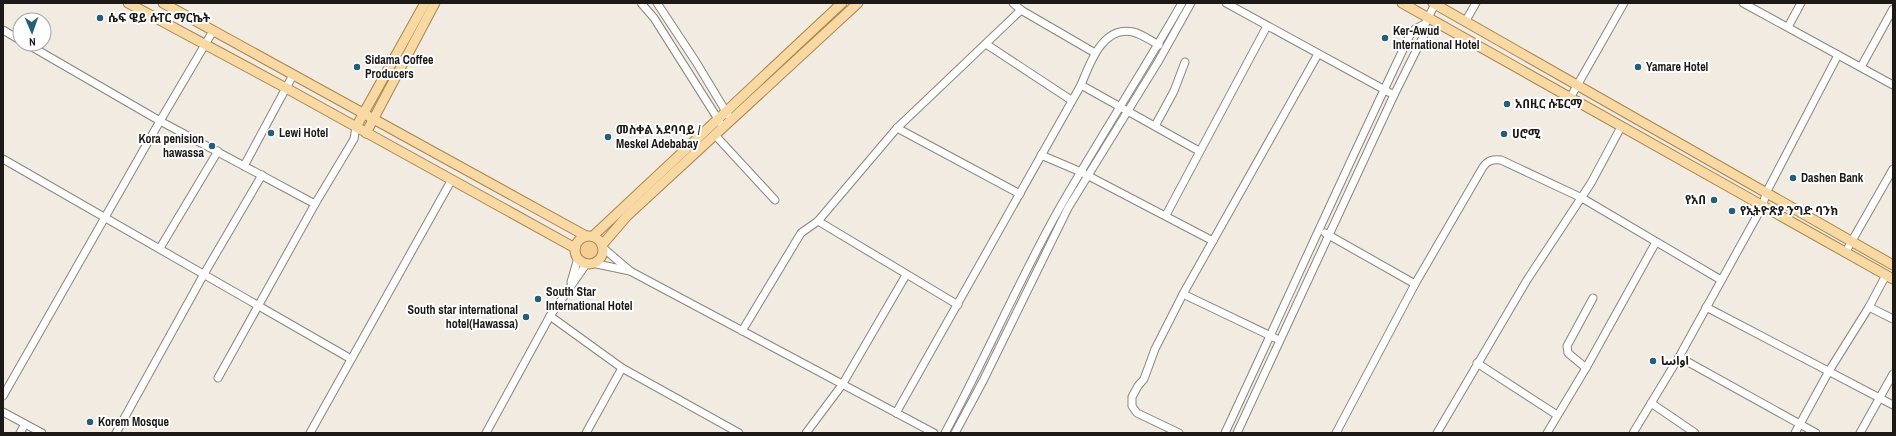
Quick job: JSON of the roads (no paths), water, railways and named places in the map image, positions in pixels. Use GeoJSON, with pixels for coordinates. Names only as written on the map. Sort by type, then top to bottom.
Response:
{"type":"FeatureCollection","features":[{"type":"Feature","properties":{"kind":"main road"},"geometry":{"type":"LineString","coordinates":[[128,3],[286,88],[575,248]]}},
{"type":"Feature","properties":{"kind":"main road"},"geometry":{"type":"LineString","coordinates":[[163,3],[363,114],[599,240],[602,246]]}},
{"type":"Feature","properties":{"kind":"main road"},"geometry":{"type":"LineString","coordinates":[[356,127],[425,3]]}},
{"type":"Feature","properties":{"kind":"main road"},"geometry":{"type":"LineString","coordinates":[[366,133],[435,3]]}},
{"type":"Feature","properties":{"kind":"main road"},"geometry":{"type":"LineString","coordinates":[[842,3],[726,112],[720,123],[715,134],[627,216],[602,246],[600,258],[590,263],[578,258],[575,248],[578,241],[590,236],[720,123],[731,120],[858,3]]}},
{"type":"Feature","properties":{"kind":"main road"},"geometry":{"type":"LineString","coordinates":[[1402,3],[1426,21],[1570,98],[1887,276],[1890,264],[1434,4]]}},
{"type":"Feature","properties":{"kind":"street"},"geometry":{"type":"LineString","coordinates":[[641,3],[654,18],[720,123]]}},
{"type":"Feature","properties":{"kind":"street"},"geometry":{"type":"LineString","coordinates":[[656,3],[692,56],[731,120]]}},
{"type":"Feature","properties":{"kind":"street"},"geometry":{"type":"LineString","coordinates":[[1013,3],[1021,10],[1095,53]]}},
{"type":"Feature","properties":{"kind":"street"},"geometry":{"type":"LineString","coordinates":[[945,433],[970,387],[1031,262],[1081,172],[1120,106],[1159,45],[1182,3]]}},
{"type":"Feature","properties":{"kind":"street"},"geometry":{"type":"LineString","coordinates":[[955,433],[983,381],[1068,208],[1128,111],[1191,3]]}},
{"type":"Feature","properties":{"kind":"street"},"geometry":{"type":"LineString","coordinates":[[1226,3],[1394,95]]}},
{"type":"Feature","properties":{"kind":"street"},"geometry":{"type":"LineString","coordinates":[[1465,22],[1476,3]]}},
{"type":"Feature","properties":{"kind":"street"},"geometry":{"type":"LineString","coordinates":[[1570,98],[1624,3]]}},
{"type":"Feature","properties":{"kind":"street"},"geometry":{"type":"LineString","coordinates":[[1743,3],[1861,66],[1893,85]]}},
{"type":"Feature","properties":{"kind":"street"},"geometry":{"type":"LineString","coordinates":[[1788,27],[1801,3]]}},
{"type":"Feature","properties":{"kind":"street"},"geometry":{"type":"LineString","coordinates":[[1237,433],[1394,95],[1424,35],[1426,21],[1434,4]]}},
{"type":"Feature","properties":{"kind":"street"},"geometry":{"type":"LineString","coordinates":[[1861,66],[1893,9]]}},
{"type":"Feature","properties":{"kind":"street"},"geometry":{"type":"LineString","coordinates":[[742,331],[801,233],[818,221],[897,128],[1021,10]]}},
{"type":"Feature","properties":{"kind":"street"},"geometry":{"type":"LineString","coordinates":[[1225,433],[1410,35],[1415,29],[1426,21]]}},
{"type":"Feature","properties":{"kind":"street"},"geometry":{"type":"LineString","coordinates":[[1166,216],[1199,151],[1267,26]]}},
{"type":"Feature","properties":{"kind":"street"},"geometry":{"type":"LineString","coordinates":[[3,30],[12,35]]}},
{"type":"Feature","properties":{"kind":"street"},"geometry":{"type":"LineString","coordinates":[[3,396],[160,121],[214,31]]}},
{"type":"Feature","properties":{"kind":"street"},"geometry":{"type":"LineString","coordinates":[[896,413],[958,305],[1071,100],[1081,85],[1095,53],[1105,40],[1116,33],[1125,31],[1135,32],[1159,45]]}},
{"type":"Feature","properties":{"kind":"street"},"geometry":{"type":"LineString","coordinates":[[986,44],[1071,100]]}},
{"type":"Feature","properties":{"kind":"street"},"geometry":{"type":"LineString","coordinates":[[42,52],[160,121],[315,204]]}},
{"type":"Feature","properties":{"kind":"street"},"geometry":{"type":"LineString","coordinates":[[1180,433],[1141,416],[1134,410],[1131,402],[1134,392],[1147,374],[1155,348],[1183,294],[1318,54]]}},
{"type":"Feature","properties":{"kind":"street"},"geometry":{"type":"LineString","coordinates":[[1633,433],[1679,357],[1763,205],[1766,193],[1838,55]]}},
{"type":"Feature","properties":{"kind":"street"},"geometry":{"type":"LineString","coordinates":[[1155,126],[1174,91],[1185,62]]}},
{"type":"Feature","properties":{"kind":"street"},"geometry":{"type":"LineString","coordinates":[[244,166],[293,75]]}},
{"type":"Feature","properties":{"kind":"street"},"geometry":{"type":"LineString","coordinates":[[1081,85],[1199,151]]}},
{"type":"Feature","properties":{"kind":"street"},"geometry":{"type":"LineString","coordinates":[[218,378],[315,204],[354,139],[356,127]]}},
{"type":"Feature","properties":{"kind":"street"},"geometry":{"type":"LineString","coordinates":[[1437,433],[1527,280],[1582,198],[1621,127]]}},
{"type":"Feature","properties":{"kind":"street"},"geometry":{"type":"LineString","coordinates":[[897,128],[1020,194]]}},
{"type":"Feature","properties":{"kind":"street"},"geometry":{"type":"LineString","coordinates":[[354,139],[366,133]]}},
{"type":"Feature","properties":{"kind":"street"},"geometry":{"type":"LineString","coordinates":[[715,134],[775,200]]}},
{"type":"Feature","properties":{"kind":"street"},"geometry":{"type":"LineString","coordinates":[[160,248],[218,151]]}},
{"type":"Feature","properties":{"kind":"street"},"geometry":{"type":"LineString","coordinates":[[1041,155],[1081,172],[1213,241]]}},
{"type":"Feature","properties":{"kind":"street"},"geometry":{"type":"LineString","coordinates":[[3,159],[351,359]]}},
{"type":"Feature","properties":{"kind":"street"},"geometry":{"type":"LineString","coordinates":[[1336,433],[1416,284],[1486,162],[1501,160],[1582,198],[1721,280]]}},
{"type":"Feature","properties":{"kind":"street"},"geometry":{"type":"LineString","coordinates":[[1845,253],[1893,169]]}},
{"type":"Feature","properties":{"kind":"street"},"geometry":{"type":"LineString","coordinates":[[116,433],[204,274],[262,175]]}},
{"type":"Feature","properties":{"kind":"street"},"geometry":{"type":"LineString","coordinates":[[310,433],[452,181]]}},
{"type":"Feature","properties":{"kind":"street"},"geometry":{"type":"LineString","coordinates":[[818,221],[958,305]]}},
{"type":"Feature","properties":{"kind":"street"},"geometry":{"type":"LineString","coordinates":[[1319,230],[1416,284]]}},
{"type":"Feature","properties":{"kind":"street"},"geometry":{"type":"LineString","coordinates":[[1547,433],[1586,368],[1656,242]]}},
{"type":"Feature","properties":{"kind":"street"},"geometry":{"type":"LineString","coordinates":[[602,246],[630,271],[934,433]]}},
{"type":"Feature","properties":{"kind":"street"},"geometry":{"type":"LineString","coordinates":[[569,288],[578,258]]}},
{"type":"Feature","properties":{"kind":"street"},"geometry":{"type":"LineString","coordinates":[[486,433],[550,316],[569,288],[590,263],[630,271]]}},
{"type":"Feature","properties":{"kind":"street"},"geometry":{"type":"LineString","coordinates":[[806,433],[842,385],[906,275]]}},
{"type":"Feature","properties":{"kind":"street"},"geometry":{"type":"LineString","coordinates":[[1795,433],[1829,371],[1887,276]]}},
{"type":"Feature","properties":{"kind":"street"},"geometry":{"type":"LineString","coordinates":[[1183,294],[1281,340]]}},
{"type":"Feature","properties":{"kind":"street"},"geometry":{"type":"LineString","coordinates":[[1586,368],[1568,353],[1567,346],[1593,298]]}},
{"type":"Feature","properties":{"kind":"street"},"geometry":{"type":"LineString","coordinates":[[1706,307],[1893,405]]}},
{"type":"Feature","properties":{"kind":"street"},"geometry":{"type":"LineString","coordinates":[[1869,307],[1893,319]]}},
{"type":"Feature","properties":{"kind":"street"},"geometry":{"type":"LineString","coordinates":[[550,316],[622,368],[727,430],[739,433]]}},
{"type":"Feature","properties":{"kind":"street"},"geometry":{"type":"LineString","coordinates":[[1679,357],[1816,433]]}},
{"type":"Feature","properties":{"kind":"street"},"geometry":{"type":"LineString","coordinates":[[1477,363],[1557,415]]}},
{"type":"Feature","properties":{"kind":"street"},"geometry":{"type":"LineString","coordinates":[[586,433],[622,368]]}},
{"type":"Feature","properties":{"kind":"street"},"geometry":{"type":"LineString","coordinates":[[1860,433],[1893,374]]}},
{"type":"Feature","properties":{"kind":"street"},"geometry":{"type":"LineString","coordinates":[[1651,403],[1695,433]]}},
{"type":"Feature","properties":{"kind":"street"},"geometry":{"type":"LineString","coordinates":[[3,412],[42,433]]}},
{"type":"Feature","properties":{"kind":"street"},"geometry":{"type":"LineString","coordinates":[[20,433],[25,424]]}},
{"type":"Feature","properties":{"kind":"place","name":"ሴፍ ዌይ ሱፐር ማርኬት"},"geometry":{"type":"Point","coordinates":[100,18]}},
{"type":"Feature","properties":{"kind":"place","name":"Ker-Awud International Hotel"},"geometry":{"type":"Point","coordinates":[1385,38]}},
{"type":"Feature","properties":{"kind":"place","name":"Sidama Coffee Producers"},"geometry":{"type":"Point","coordinates":[357,67]}},
{"type":"Feature","properties":{"kind":"place","name":"Yamare Hotel"},"geometry":{"type":"Point","coordinates":[1638,67]}},
{"type":"Feature","properties":{"kind":"place","name":"አበዚር ሱፔርማ"},"geometry":{"type":"Point","coordinates":[1507,104]}},
{"type":"Feature","properties":{"kind":"place","name":"Lewi Hotel"},"geometry":{"type":"Point","coordinates":[271,133]}},
{"type":"Feature","properties":{"kind":"place","name":"ሀሮሚ"},"geometry":{"type":"Point","coordinates":[1504,134]}},
{"type":"Feature","properties":{"kind":"place","name":"መስቀል አደባባይ / Meskel Adebabay"},"geometry":{"type":"Point","coordinates":[608,137]}},
{"type":"Feature","properties":{"kind":"place","name":"Kora penision hawassa"},"geometry":{"type":"Point","coordinates":[212,146]}},
{"type":"Feature","properties":{"kind":"place","name":"Dashen Bank"},"geometry":{"type":"Point","coordinates":[1793,178]}},
{"type":"Feature","properties":{"kind":"place","name":"የአበ"},"geometry":{"type":"Point","coordinates":[1714,200]}},
{"type":"Feature","properties":{"kind":"place","name":"የኢትዮጽያ ንግድ ባንክ"},"geometry":{"type":"Point","coordinates":[1732,211]}},
{"type":"Feature","properties":{"kind":"place","name":"South Star International Hotel"},"geometry":{"type":"Point","coordinates":[538,299]}},
{"type":"Feature","properties":{"kind":"place","name":"South star international hotel(Hawassa)"},"geometry":{"type":"Point","coordinates":[526,317]}},
{"type":"Feature","properties":{"kind":"place","name":"اواسا"},"geometry":{"type":"Point","coordinates":[1653,361]}},
{"type":"Feature","properties":{"kind":"place","name":"Korem Mosque"},"geometry":{"type":"Point","coordinates":[90,422]}}]}
